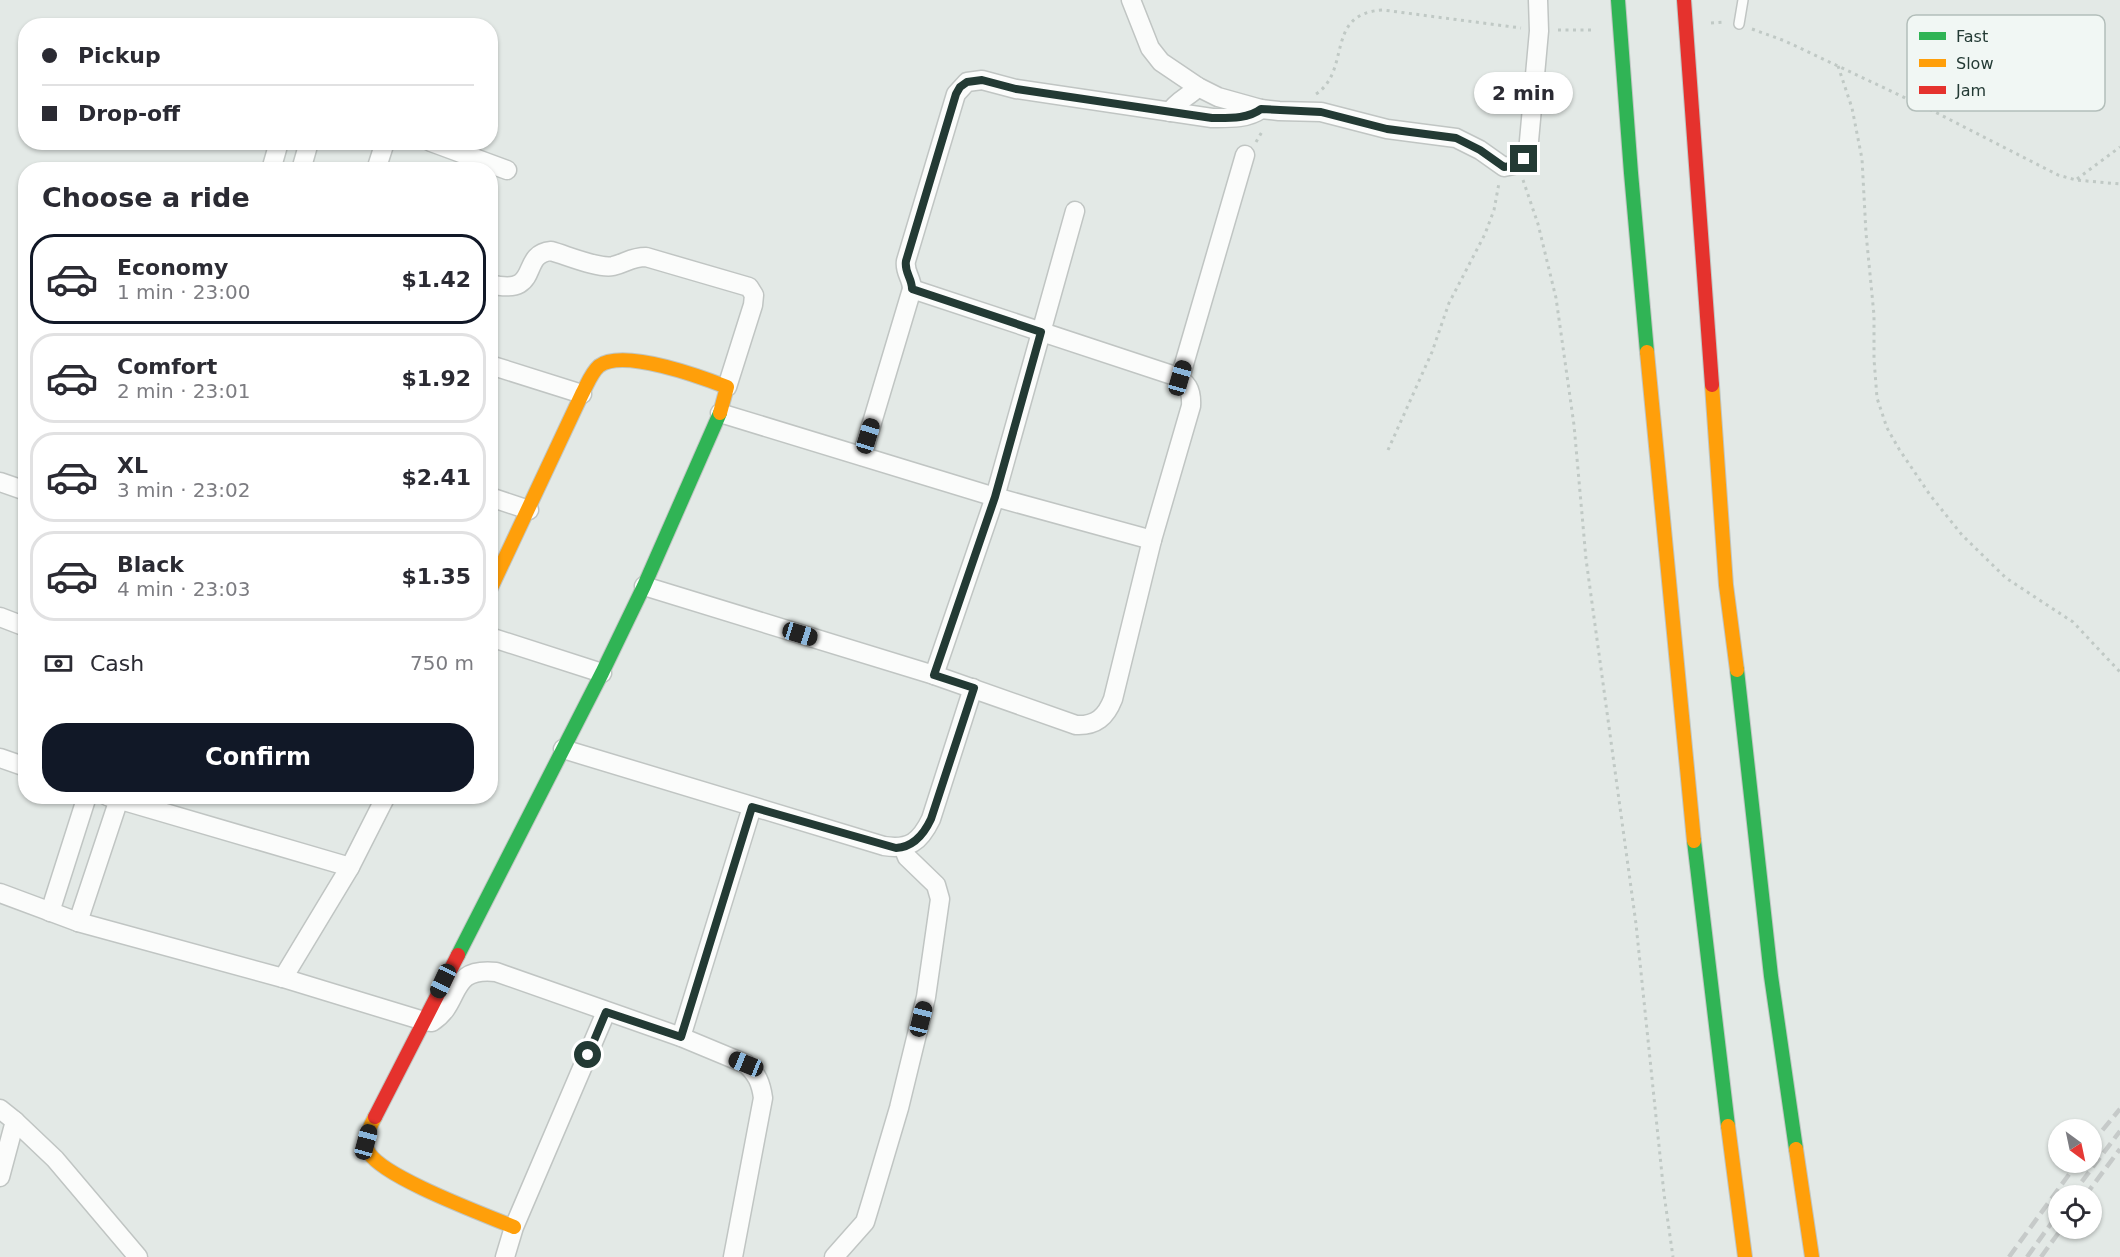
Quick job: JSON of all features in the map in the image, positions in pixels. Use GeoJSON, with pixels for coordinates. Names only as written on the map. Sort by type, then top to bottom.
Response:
{"type":"FeatureCollection","features":[{"type":"Feature","properties":{"kind":"main road"},"geometry":{"type":"LineString","coordinates":[[1618,0],[1624,106],[1682,735],[1720,1081],[1745,1257]]}},
{"type":"Feature","properties":{"kind":"main road"},"geometry":{"type":"LineString","coordinates":[[1684,0],[1726,585],[1748,759],[1771,976],[1812,1257]]}},
{"type":"Feature","properties":{"kind":"main road"},"geometry":{"type":"LineString","coordinates":[[498,574],[582,394],[598,367],[605,362],[623,359],[660,366],[727,387],[720,414],[644,586],[602,673],[370,1126],[366,1142],[368,1152],[395,1174],[514,1227]]}},
{"type":"Feature","properties":{"kind":"street"},"geometry":{"type":"LineString","coordinates":[[1131,0],[1150,48],[1161,62],[1198,87],[1218,97],[1270,110],[1321,112],[1387,129],[1456,138],[1511,165],[1528,152],[1539,31],[1538,0]]}},
{"type":"Feature","properties":{"kind":"street"},"geometry":{"type":"LineString","coordinates":[[862,456],[912,289],[906,271],[906,261],[960,87],[967,82],[982,80],[1016,89],[1212,118],[1250,115],[1270,110]]}},
{"type":"Feature","properties":{"kind":"street"},"geometry":{"type":"LineString","coordinates":[[1170,112],[1174,105],[1198,87]]}},
{"type":"Feature","properties":{"kind":"street"},"geometry":{"type":"LineString","coordinates":[[453,150],[485,162]]}},
{"type":"Feature","properties":{"kind":"street"},"geometry":{"type":"LineString","coordinates":[[1180,378],[1245,155]]}},
{"type":"Feature","properties":{"kind":"street"},"geometry":{"type":"LineString","coordinates":[[498,167],[507,170]]}},
{"type":"Feature","properties":{"kind":"street"},"geometry":{"type":"LineString","coordinates":[[934,675],[995,497],[1075,211]]}},
{"type":"Feature","properties":{"kind":"street"},"geometry":{"type":"LineString","coordinates":[[498,286],[507,288],[518,286],[526,278],[535,259],[542,252],[551,251],[603,266],[612,266],[633,257],[646,257],[749,287],[754,295],[753,305],[727,387]]}},
{"type":"Feature","properties":{"kind":"street"},"geometry":{"type":"LineString","coordinates":[[644,586],[934,675],[1076,725],[1088,726],[1100,720],[1109,710],[1113,699],[1152,540],[1191,406],[1190,389],[1180,378],[912,289]]}},
{"type":"Feature","properties":{"kind":"street"},"geometry":{"type":"LineString","coordinates":[[498,367],[582,394]]}},
{"type":"Feature","properties":{"kind":"street"},"geometry":{"type":"LineString","coordinates":[[720,414],[995,497],[1152,540]]}},
{"type":"Feature","properties":{"kind":"street"},"geometry":{"type":"LineString","coordinates":[[0,482],[18,488]]}},
{"type":"Feature","properties":{"kind":"street"},"geometry":{"type":"LineString","coordinates":[[498,500],[529,510]]}},
{"type":"Feature","properties":{"kind":"street"},"geometry":{"type":"LineString","coordinates":[[0,617],[18,624]]}},
{"type":"Feature","properties":{"kind":"street"},"geometry":{"type":"LineString","coordinates":[[498,640],[602,673]]}},
{"type":"Feature","properties":{"kind":"street"},"geometry":{"type":"LineString","coordinates":[[562,749],[884,846],[903,847],[914,843],[927,828],[974,688]]}},
{"type":"Feature","properties":{"kind":"street"},"geometry":{"type":"LineString","coordinates":[[0,758],[18,764]]}},
{"type":"Feature","properties":{"kind":"street"},"geometry":{"type":"LineString","coordinates":[[50,912],[84,804]]}},
{"type":"Feature","properties":{"kind":"street"},"geometry":{"type":"LineString","coordinates":[[78,922],[113,804]]}},
{"type":"Feature","properties":{"kind":"street"},"geometry":{"type":"LineString","coordinates":[[135,804],[350,867]]}},
{"type":"Feature","properties":{"kind":"street"},"geometry":{"type":"LineString","coordinates":[[283,978],[350,867],[382,804]]}},
{"type":"Feature","properties":{"kind":"street"},"geometry":{"type":"LineString","coordinates":[[681,1037],[752,807]]}},
{"type":"Feature","properties":{"kind":"street"},"geometry":{"type":"LineString","coordinates":[[834,1257],[865,1222],[899,1108],[926,997],[940,899],[936,885],[907,857],[903,847]]}},
{"type":"Feature","properties":{"kind":"street"},"geometry":{"type":"LineString","coordinates":[[0,893],[78,922],[283,978],[424,1021],[432,1022],[440,1017],[450,1003],[459,983],[470,974],[481,971],[496,972],[681,1037],[746,1064],[755,1072],[761,1083],[763,1098],[733,1257]]}},
{"type":"Feature","properties":{"kind":"street"},"geometry":{"type":"LineString","coordinates":[[505,1257],[514,1227],[606,1012]]}},
{"type":"Feature","properties":{"kind":"street"},"geometry":{"type":"LineString","coordinates":[[0,1109],[55,1159],[138,1257]]}},
{"type":"Feature","properties":{"kind":"street"},"geometry":{"type":"LineString","coordinates":[[0,1178],[15,1121]]}},
{"type":"Feature","properties":{"kind":"lane"},"geometry":{"type":"LineString","coordinates":[[1739,24],[1743,0]]}},
{"type":"Feature","properties":{"kind":"path"},"geometry":{"type":"LineString","coordinates":[[1314,95],[1332,78],[1342,37],[1349,24],[1360,15],[1370,11],[1383,10],[1539,31],[1592,30]]}},
{"type":"Feature","properties":{"kind":"path"},"geometry":{"type":"LineString","coordinates":[[1709,23],[1739,24],[1785,41],[1907,99]]}},
{"type":"Feature","properties":{"kind":"path"},"geometry":{"type":"LineString","coordinates":[[1838,66],[1852,108],[1862,159],[1874,315],[1877,398],[1887,428],[1930,495],[1962,534],[2006,578],[2073,622],[2120,672]]}},
{"type":"Feature","properties":{"kind":"path"},"geometry":{"type":"LineString","coordinates":[[1245,155],[1270,110]]}},
{"type":"Feature","properties":{"kind":"path"},"geometry":{"type":"LineString","coordinates":[[1933,111],[2044,169],[2076,180],[2120,184]]}},
{"type":"Feature","properties":{"kind":"path"},"geometry":{"type":"LineString","coordinates":[[2076,180],[2120,147]]}},
{"type":"Feature","properties":{"kind":"path"},"geometry":{"type":"LineString","coordinates":[[1388,450],[1432,352],[1449,303],[1485,234],[1511,165]]}},
{"type":"Feature","properties":{"kind":"path"},"geometry":{"type":"LineString","coordinates":[[1511,165],[1538,224],[1556,298],[1574,425],[1586,559],[1636,924],[1664,1194],[1673,1257]]}},
{"type":"Feature","properties":{"kind":"railway"},"geometry":{"type":"LineString","coordinates":[[2102,1131],[2120,1109]]}},
{"type":"Feature","properties":{"kind":"railway"},"geometry":{"type":"LineString","coordinates":[[2079,1185],[2120,1131]]}},
{"type":"Feature","properties":{"kind":"railway"},"geometry":{"type":"LineString","coordinates":[[2093,1185],[2120,1149]]}},
{"type":"Feature","properties":{"kind":"railway"},"geometry":{"type":"LineString","coordinates":[[2009,1257],[2070,1173]]}},
{"type":"Feature","properties":{"kind":"railway"},"geometry":{"type":"LineString","coordinates":[[2027,1257],[2048,1228]]}},
{"type":"Feature","properties":{"kind":"railway"},"geometry":{"type":"LineString","coordinates":[[2041,1257],[2054,1239]]}},
{"type":"Feature","properties":{"kind":"traffic: fast"},"geometry":{"type":"LineString","coordinates":[[1618,0],[1647,352]]}},
{"type":"Feature","properties":{"kind":"traffic: fast"},"geometry":{"type":"LineString","coordinates":[[458,955],[602,673],[644,586],[720,413]]}},
{"type":"Feature","properties":{"kind":"traffic: fast"},"geometry":{"type":"LineString","coordinates":[[1737,670],[1771,976],[1796,1149]]}},
{"type":"Feature","properties":{"kind":"traffic: fast"},"geometry":{"type":"LineString","coordinates":[[1694,841],[1728,1126]]}},
{"type":"Feature","properties":{"kind":"traffic: slow"},"geometry":{"type":"LineString","coordinates":[[1647,352],[1694,841]]}},
{"type":"Feature","properties":{"kind":"traffic: slow"},"geometry":{"type":"LineString","coordinates":[[498,573],[582,394],[599,366],[610,361],[643,362],[681,371],[727,387],[720,413]]}},
{"type":"Feature","properties":{"kind":"traffic: slow"},"geometry":{"type":"LineString","coordinates":[[1712,385],[1726,585],[1737,670]]}},
{"type":"Feature","properties":{"kind":"traffic: slow"},"geometry":{"type":"LineString","coordinates":[[375,1117],[366,1144],[369,1153],[379,1163],[414,1184],[514,1227]]}},
{"type":"Feature","properties":{"kind":"traffic: slow"},"geometry":{"type":"LineString","coordinates":[[1728,1126],[1745,1257]]}},
{"type":"Feature","properties":{"kind":"traffic: slow"},"geometry":{"type":"LineString","coordinates":[[1796,1149],[1812,1257]]}},
{"type":"Feature","properties":{"kind":"traffic: jam"},"geometry":{"type":"LineString","coordinates":[[1684,0],[1712,385]]}},
{"type":"Feature","properties":{"kind":"traffic: jam"},"geometry":{"type":"LineString","coordinates":[[375,1117],[458,955]]}},
{"type":"Feature","properties":{"kind":"route"},"geometry":{"type":"LineString","coordinates":[[588,1055],[606,1012],[681,1037],[752,807],[896,848],[914,843],[927,828],[931,819],[974,688],[934,675],[995,497],[1041,332],[912,289],[906,271],[906,261],[960,87],[967,82],[982,80],[1016,89],[1212,118],[1240,117],[1254,114],[1261,109],[1321,112],[1387,129],[1456,138],[1480,150],[1504,167],[1518,164],[1524,159]]}}]}
